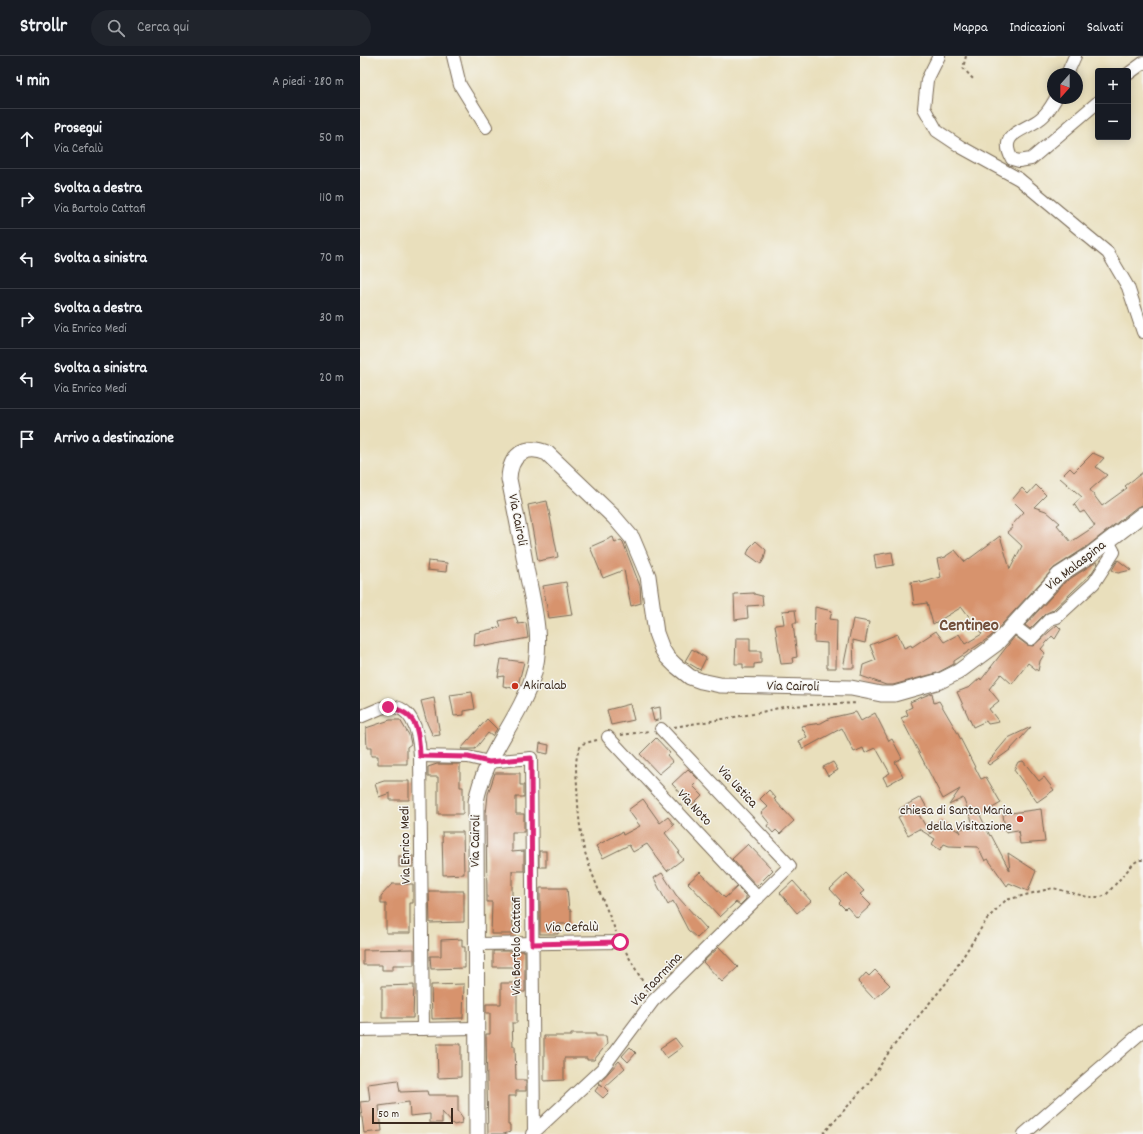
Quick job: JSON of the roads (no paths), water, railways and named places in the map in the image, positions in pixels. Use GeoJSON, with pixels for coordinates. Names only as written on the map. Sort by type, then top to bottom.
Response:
{"type":"FeatureCollection","features":[{"type":"Feature","properties":{"kind":"street"},"geometry":{"type":"LineString","coordinates":[[453,56],[460,85],[486,127]]}},
{"type":"Feature","properties":{"kind":"street"},"geometry":{"type":"LineString","coordinates":[[939,56],[927,80],[924,108],[937,131],[961,147],[1019,179],[1108,253],[1128,287],[1143,332]]}},
{"type":"Feature","properties":{"kind":"street"},"geometry":{"type":"LineString","coordinates":[[1070,68],[1075,56]]}},
{"type":"Feature","properties":{"kind":"street"},"geometry":{"type":"LineString","coordinates":[[1131,72],[1143,63]]}},
{"type":"Feature","properties":{"kind":"street"},"geometry":{"type":"LineString","coordinates":[[1052,104],[1042,118],[1012,134],[1008,140],[1008,147],[1012,159],[1019,161],[1031,159],[1096,104]]}},
{"type":"Feature","properties":{"kind":"street","name":"Via Cairoli"},"geometry":{"type":"LineString","coordinates":[[477,1134],[475,820],[478,790],[489,762],[521,706],[533,677],[537,655],[538,632],[509,479],[513,461],[524,451],[533,449],[547,453],[554,458],[614,517],[632,538],[648,576],[656,633],[662,649],[675,665],[690,677],[720,685],[851,688],[881,694],[904,692],[940,681]]}},
{"type":"Feature","properties":{"kind":"street","name":"Via Malaspina"},"geometry":{"type":"LineString","coordinates":[[940,681],[958,672],[983,655],[1014,626],[1059,575],[1143,514]]}},
{"type":"Feature","properties":{"kind":"street"},"geometry":{"type":"LineString","coordinates":[[1014,626],[1030,639],[1050,619],[1057,617],[1094,584],[1114,552],[1108,540]]}},
{"type":"Feature","properties":{"kind":"street","name":"Via Enrico Medi"},"geometry":{"type":"LineString","coordinates":[[360,717],[388,707],[404,711],[410,717],[417,729],[420,756],[423,1029]]}},
{"type":"Feature","properties":{"kind":"street","name":"Via Ustica"},"geometry":{"type":"LineString","coordinates":[[661,729],[790,866]]}},
{"type":"Feature","properties":{"kind":"street","name":"Via Noto"},"geometry":{"type":"LineString","coordinates":[[608,737],[758,898]]}},
{"type":"Feature","properties":{"kind":"street"},"geometry":{"type":"LineString","coordinates":[[420,756],[468,757],[489,762]]}},
{"type":"Feature","properties":{"kind":"street","name":"Via Bartolo Cattafi"},"geometry":{"type":"LineString","coordinates":[[489,762],[531,758],[533,1134]]}},
{"type":"Feature","properties":{"kind":"street","name":"Via Taormina"},"geometry":{"type":"LineString","coordinates":[[533,1134],[592,1079],[626,1039],[653,1001],[790,866]]}},
{"type":"Feature","properties":{"kind":"street","name":"Via Cefalù"},"geometry":{"type":"LineString","coordinates":[[476,944],[620,942]]}},
{"type":"Feature","properties":{"kind":"street"},"geometry":{"type":"LineString","coordinates":[[360,1030],[476,1028]]}},
{"type":"Feature","properties":{"kind":"street"},"geometry":{"type":"LineString","coordinates":[[1024,1134],[1143,1031]]}},
{"type":"Feature","properties":{"kind":"place","name":"Akiralab"},"geometry":{"type":"Point","coordinates":[515,686]}},
{"type":"Feature","properties":{"kind":"place","name":"chiesa di Santa Maria della Visitazione"},"geometry":{"type":"Point","coordinates":[1020,819]}},
{"type":"Feature","properties":{"kind":"district","name":"Centineo"},"geometry":{"type":"Point","coordinates":[969,626]}}]}
